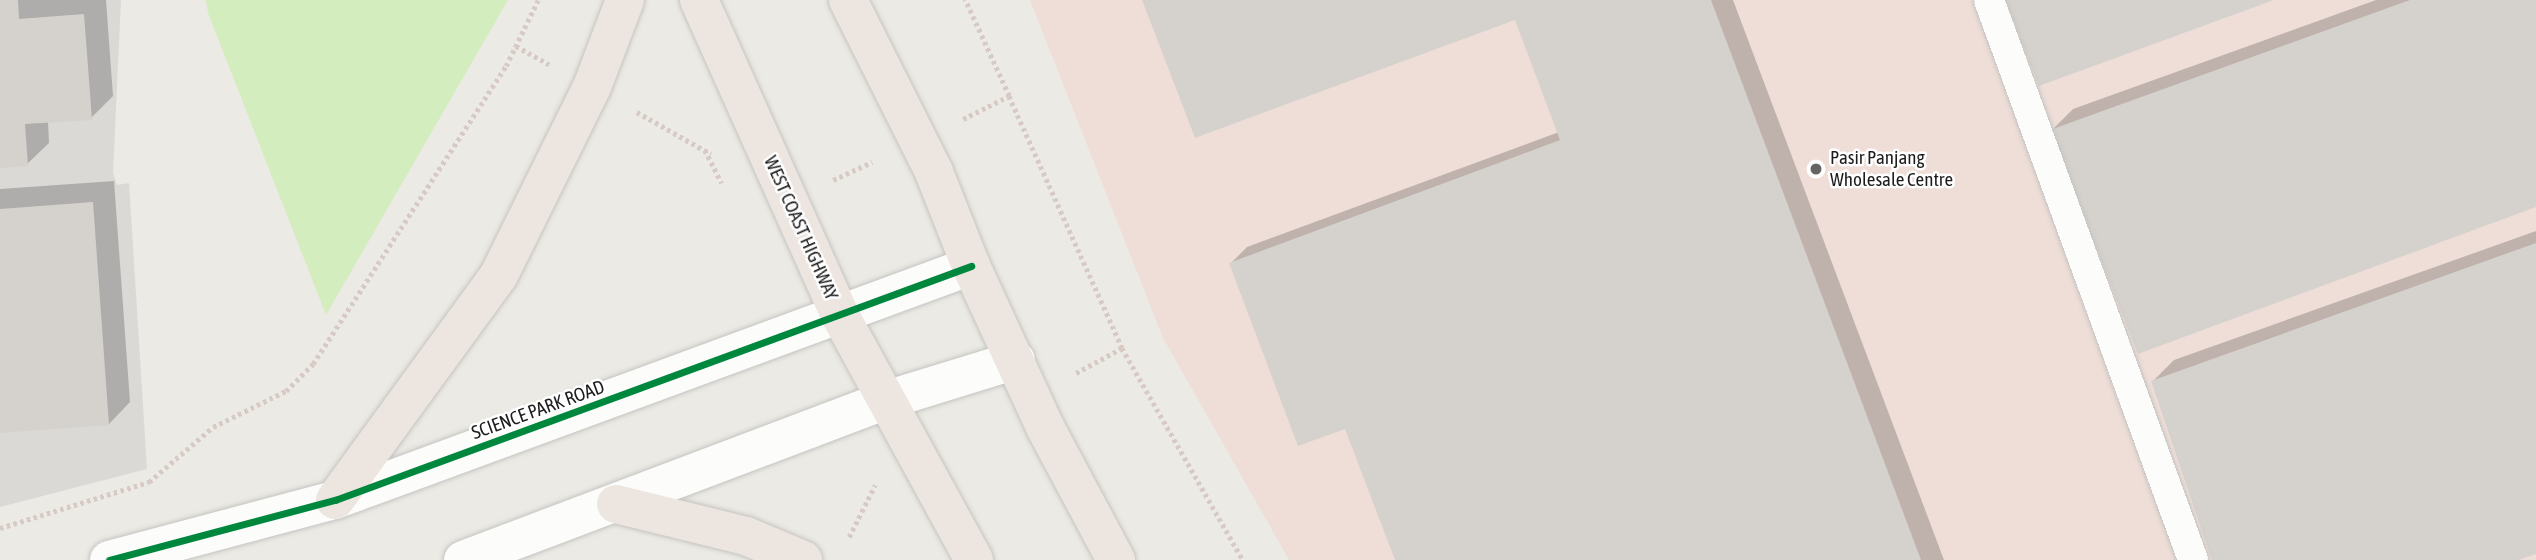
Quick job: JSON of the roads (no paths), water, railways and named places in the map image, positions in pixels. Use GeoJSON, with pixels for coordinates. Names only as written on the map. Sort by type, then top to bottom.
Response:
{"type":"FeatureCollection","features":[{"type":"Feature","properties":{"kind":"highway"},"geometry":{"type":"LineString","coordinates":[[335,499],[499,275],[592,87],[625,0]]}},
{"type":"Feature","properties":{"kind":"highway","name":"WEST COAST HIGHWAY"},"geometry":{"type":"LineString","coordinates":[[699,0],[841,317],[883,401],[974,560]]}},
{"type":"Feature","properties":{"kind":"highway"},"geometry":{"type":"LineString","coordinates":[[848,0],[919,141],[971,266],[1045,428],[1116,560]]}},
{"type":"Feature","properties":{"kind":"highway"},"geometry":{"type":"LineString","coordinates":[[616,504],[746,536],[803,560]]}},
{"type":"Feature","properties":{"kind":"street","name":"SCIENCE PARK ROAD"},"geometry":{"type":"LineString","coordinates":[[109,560],[335,499],[841,317],[971,266]]}},
{"type":"Feature","properties":{"kind":"street"},"geometry":{"type":"LineString","coordinates":[[463,560],[883,401],[1016,360]]}},
{"type":"Feature","properties":{"kind":"lane"},"geometry":{"type":"LineString","coordinates":[[1989,0],[2193,560]]}},
{"type":"Feature","properties":{"kind":"place","name":"Pasir Panjang Wholesale Centre"},"geometry":{"type":"Point","coordinates":[1816,169]}}]}
